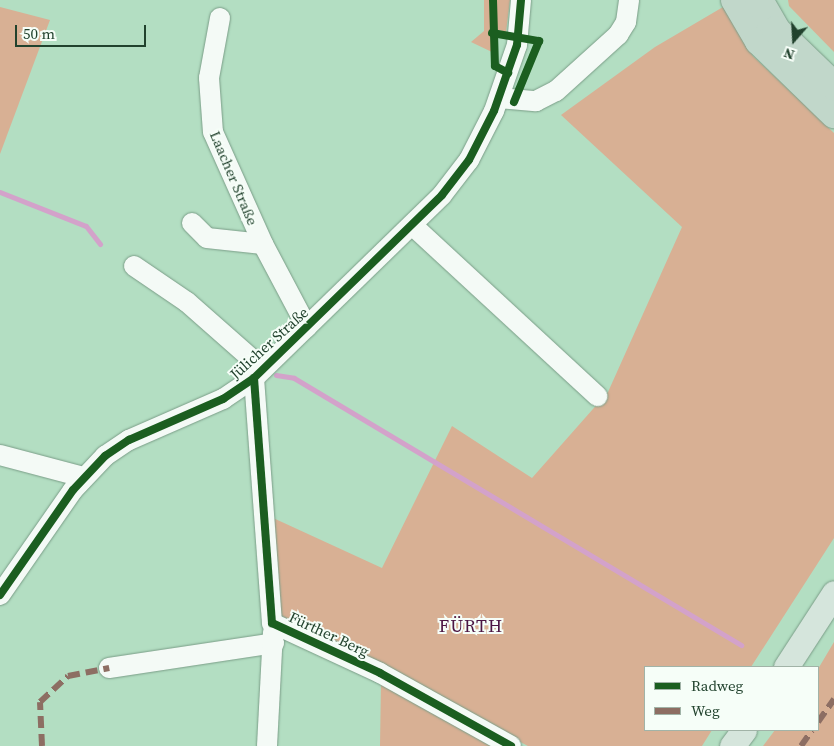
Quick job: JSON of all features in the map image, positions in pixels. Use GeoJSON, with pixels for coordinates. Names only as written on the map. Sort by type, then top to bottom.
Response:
{"type":"FeatureCollection","features":[{"type":"Feature","properties":{"kind":"highway"},"geometry":{"type":"LineString","coordinates":[[734,0],[759,41],[834,114]]}},
{"type":"Feature","properties":{"kind":"highway"},"geometry":{"type":"LineString","coordinates":[[759,0],[776,30],[834,86]]}},
{"type":"Feature","properties":{"kind":"main road"},"geometry":{"type":"LineString","coordinates":[[787,666],[834,593]]}},
{"type":"Feature","properties":{"kind":"main road"},"geometry":{"type":"LineString","coordinates":[[732,746],[743,731]]}},
{"type":"Feature","properties":{"kind":"street","name":"Jülicher Straße"},"geometry":{"type":"LineString","coordinates":[[0,595],[83,477],[116,447],[223,399],[258,374],[414,226],[461,171],[500,95],[517,45],[521,0]]}},
{"type":"Feature","properties":{"kind":"street"},"geometry":{"type":"LineString","coordinates":[[500,95],[536,101],[556,91],[618,35],[629,0]]}},
{"type":"Feature","properties":{"kind":"street","name":"Laacher Straße"},"geometry":{"type":"LineString","coordinates":[[220,18],[209,78],[212,126],[263,244],[307,327]]}},
{"type":"Feature","properties":{"kind":"street"},"geometry":{"type":"LineString","coordinates":[[192,223],[207,238],[263,244]]}},
{"type":"Feature","properties":{"kind":"street"},"geometry":{"type":"LineString","coordinates":[[414,226],[597,396]]}},
{"type":"Feature","properties":{"kind":"street"},"geometry":{"type":"LineString","coordinates":[[134,266],[187,302],[258,374]]}},
{"type":"Feature","properties":{"kind":"street","name":"Fürther Berg"},"geometry":{"type":"LineString","coordinates":[[258,374],[274,643],[267,746]]}},
{"type":"Feature","properties":{"kind":"street"},"geometry":{"type":"LineString","coordinates":[[0,455],[83,477]]}},
{"type":"Feature","properties":{"kind":"street","name":"Fürther Berg"},"geometry":{"type":"LineString","coordinates":[[272,622],[380,674],[511,746]]}},
{"type":"Feature","properties":{"kind":"street"},"geometry":{"type":"LineString","coordinates":[[109,668],[274,643]]}},
{"type":"Feature","properties":{"kind":"shaded area"},"geometry":{"type":"Polygon","coordinates":[[[484,0],[489,0],[494,53],[471,42],[484,31],[484,0]]]}},
{"type":"Feature","properties":{"kind":"shaded area"},"geometry":{"type":"Polygon","coordinates":[[[495,0],[510,0],[506,32],[495,29],[495,0]]]}},
{"type":"Feature","properties":{"kind":"shaded area"},"geometry":{"type":"Polygon","coordinates":[[[788,0],[834,0],[834,52],[789,6],[788,0]]]}},
{"type":"Feature","properties":{"kind":"shaded area"},"geometry":{"type":"Polygon","coordinates":[[[0,7],[50,20],[0,154],[0,7]]]}},
{"type":"Feature","properties":{"kind":"shaded area"},"geometry":{"type":"Polygon","coordinates":[[[723,7],[753,56],[834,133],[834,538],[752,666],[644,666],[644,731],[711,731],[702,746],[528,746],[278,614],[271,517],[382,568],[452,426],[532,478],[608,392],[682,227],[561,115],[655,47],[723,7]]]}},
{"type":"Feature","properties":{"kind":"shaded area"},"geometry":{"type":"Polygon","coordinates":[[[834,642],[834,746],[763,746],[774,731],[819,731],[819,667],[834,642]]]}},
{"type":"Feature","properties":{"kind":"shaded area"},"geometry":{"type":"Polygon","coordinates":[[[381,681],[494,746],[380,746],[381,681]]]}},
{"type":"Feature","properties":{"kind":"waterway"},"geometry":{"type":"LineString","coordinates":[[0,192],[86,226],[100,244]]}},
{"type":"Feature","properties":{"kind":"waterway"},"geometry":{"type":"LineString","coordinates":[[276,375],[294,378],[741,645]]}},
{"type":"Feature","properties":{"kind":"marked path"},"geometry":{"type":"LineString","coordinates":[[42,746],[40,702],[68,676],[109,668]]}},
{"type":"Feature","properties":{"kind":"marked path"},"geometry":{"type":"LineString","coordinates":[[819,721],[834,699]]}},
{"type":"Feature","properties":{"kind":"marked path"},"geometry":{"type":"LineString","coordinates":[[801,746],[811,731]]}},
{"type":"Feature","properties":{"kind":"cycle path"},"geometry":{"type":"LineString","coordinates":[[493,0],[495,66],[508,73]]}},
{"type":"Feature","properties":{"kind":"cycle path"},"geometry":{"type":"LineString","coordinates":[[0,595],[73,490],[105,456],[129,440],[223,399],[254,378],[442,195],[469,160],[494,111],[517,45],[521,0]]}},
{"type":"Feature","properties":{"kind":"cycle path"},"geometry":{"type":"LineString","coordinates":[[492,33],[539,41],[514,102]]}},
{"type":"Feature","properties":{"kind":"cycle path"},"geometry":{"type":"LineString","coordinates":[[254,378],[272,623],[380,673],[511,746]]}},
{"type":"Feature","properties":{"kind":"district","name":"FÜRTH"},"geometry":{"type":"Point","coordinates":[471,626]}}]}
